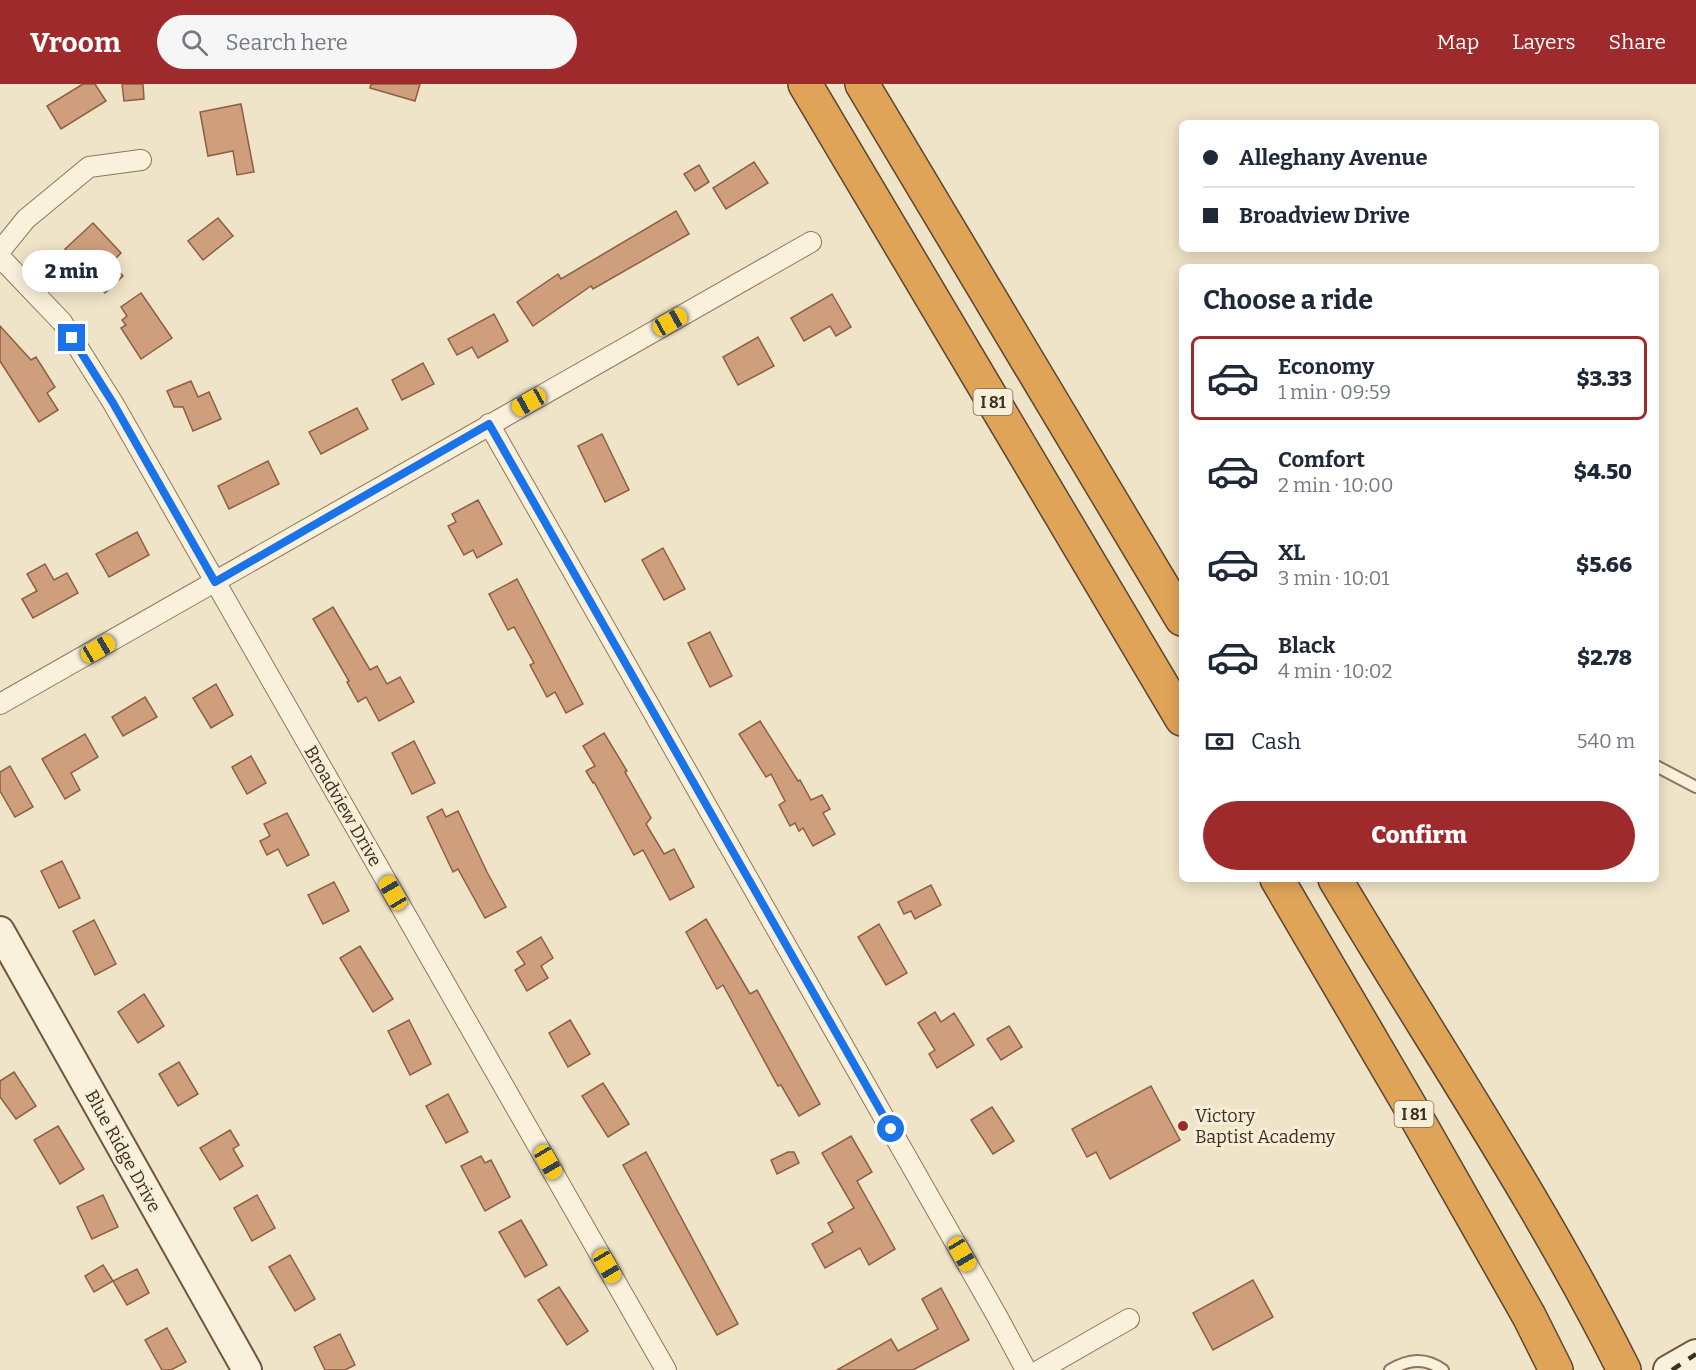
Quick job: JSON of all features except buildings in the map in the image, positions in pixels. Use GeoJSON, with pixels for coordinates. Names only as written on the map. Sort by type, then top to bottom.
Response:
{"type":"FeatureCollection","features":[{"type":"Feature","properties":{"kind":"highway","name":"I 81"},"geometry":{"type":"LineString","coordinates":[[805,84],[1179,714]]}},
{"type":"Feature","properties":{"kind":"highway"},"geometry":{"type":"LineString","coordinates":[[862,84],[1179,614]]}},
{"type":"Feature","properties":{"kind":"highway","name":"I 81"},"geometry":{"type":"LineString","coordinates":[[1279,882],[1367,1031],[1551,1360]]}},
{"type":"Feature","properties":{"kind":"highway"},"geometry":{"type":"LineString","coordinates":[[1337,882],[1508,1161],[1608,1337],[1624,1370]]}},
{"type":"Feature","properties":{"kind":"street"},"geometry":{"type":"LineString","coordinates":[[0,251],[26,219],[89,167],[141,160]]}},
{"type":"Feature","properties":{"kind":"street"},"geometry":{"type":"LineString","coordinates":[[0,704],[811,242]]}},
{"type":"Feature","properties":{"kind":"street","name":"Broadview Drive"},"geometry":{"type":"LineString","coordinates":[[0,257],[62,322],[113,403],[666,1370]]}},
{"type":"Feature","properties":{"kind":"street"},"geometry":{"type":"LineString","coordinates":[[489,424],[1026,1370]]}},
{"type":"Feature","properties":{"kind":"street","name":"Blue Ridge Drive"},"geometry":{"type":"LineString","coordinates":[[0,931],[247,1370]]}},
{"type":"Feature","properties":{"kind":"street"},"geometry":{"type":"LineString","coordinates":[[1040,1370],[1129,1319]]}},
{"type":"Feature","properties":{"kind":"street"},"geometry":{"type":"LineString","coordinates":[[1668,1370],[1696,1354]]}},
{"type":"Feature","properties":{"kind":"lane"},"geometry":{"type":"LineString","coordinates":[[1659,768],[1696,787]]}},
{"type":"Feature","properties":{"kind":"lane"},"geometry":{"type":"LineString","coordinates":[[1390,1370],[1404,1362],[1432,1362],[1443,1370]]}},
{"type":"Feature","properties":{"kind":"railway"},"geometry":{"type":"LineString","coordinates":[[1672,1370],[1696,1354]]}},
{"type":"Feature","properties":{"kind":"place","name":"Victory Baptist Academy"},"geometry":{"type":"Point","coordinates":[1183,1126]}},
{"type":"Feature","properties":{"kind":"route"},"geometry":{"type":"LineString","coordinates":[[72,338],[113,403],[215,582],[489,424],[891,1129]]}}]}
